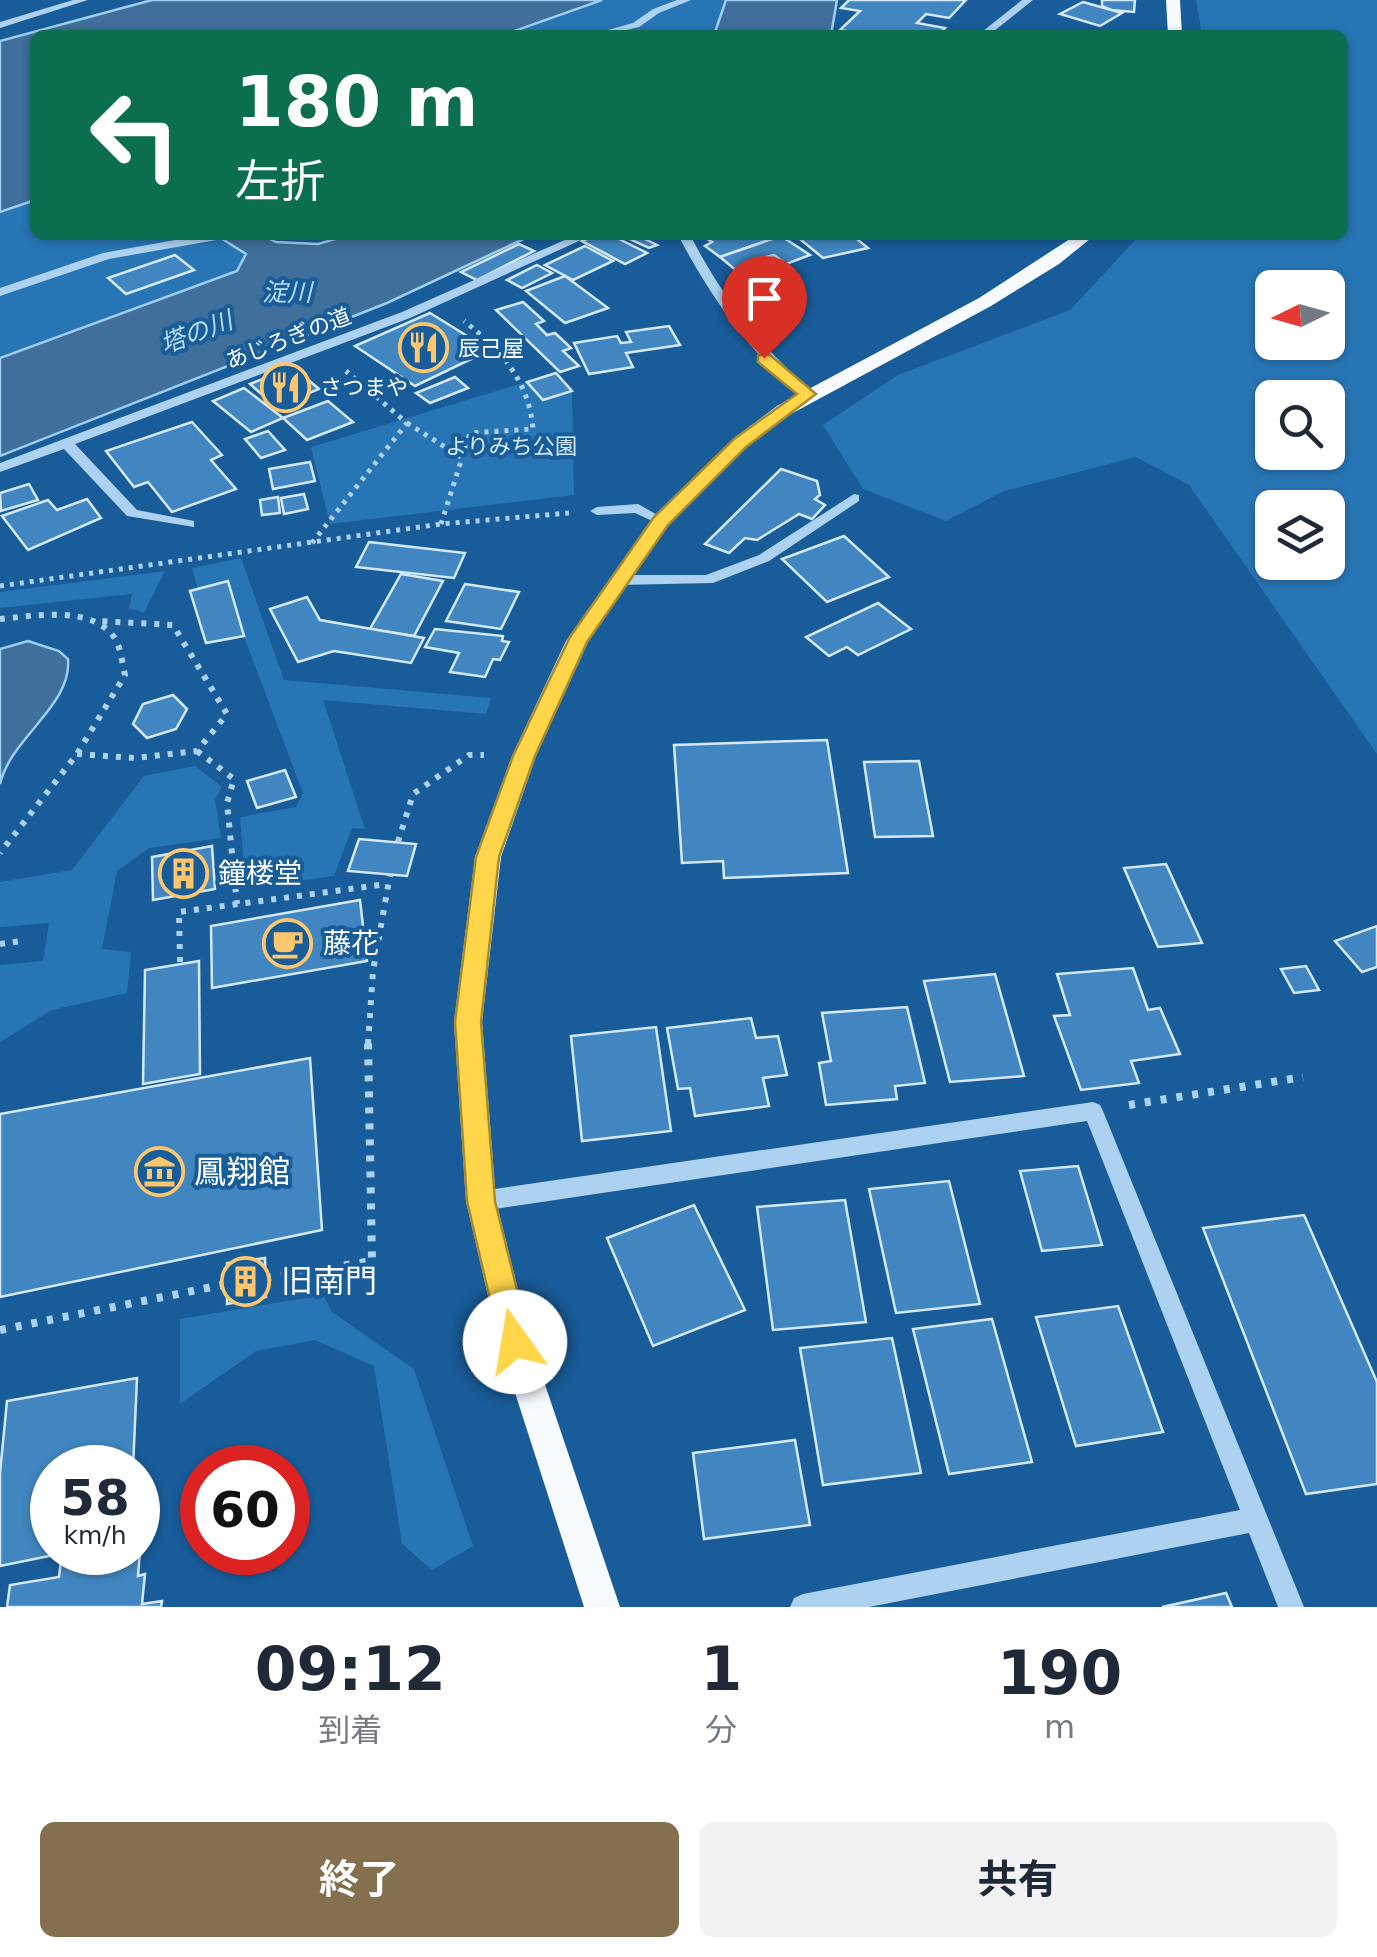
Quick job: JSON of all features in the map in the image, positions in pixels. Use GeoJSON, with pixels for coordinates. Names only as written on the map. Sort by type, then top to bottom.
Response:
{"type":"FeatureCollection","features":[{"type":"Feature","properties":{"kind":"main road"},"geometry":{"type":"LineString","coordinates":[[1173,0],[1175,30]]}},
{"type":"Feature","properties":{"kind":"main road"},"geometry":{"type":"LineString","coordinates":[[602,1607],[515,1342],[481,1201],[468,1022],[488,857],[524,756],[577,641],[661,521],[740,443],[808,394],[984,302],[1080,240]]}},
{"type":"Feature","properties":{"kind":"street"},"geometry":{"type":"LineString","coordinates":[[0,25],[84,0]]}},
{"type":"Feature","properties":{"kind":"street"},"geometry":{"type":"LineString","coordinates":[[616,30],[636,25],[656,11],[686,0]]}},
{"type":"Feature","properties":{"kind":"street"},"geometry":{"type":"LineString","coordinates":[[989,30],[1028,0]]}},
{"type":"Feature","properties":{"kind":"street"},"geometry":{"type":"LineString","coordinates":[[0,292],[107,256],[204,240]]}},
{"type":"Feature","properties":{"kind":"street","name":"あじろぎの道"},"geometry":{"type":"LineString","coordinates":[[0,468],[437,301],[575,240]]}},
{"type":"Feature","properties":{"kind":"street"},"geometry":{"type":"LineString","coordinates":[[686,240],[708,284],[738,326],[764,358],[808,394]]}},
{"type":"Feature","properties":{"kind":"street"},"geometry":{"type":"LineString","coordinates":[[66,443],[132,513],[188,524]]}},
{"type":"Feature","properties":{"kind":"street"},"geometry":{"type":"LineString","coordinates":[[619,580],[708,580],[764,558],[854,498]]}},
{"type":"Feature","properties":{"kind":"street"},"geometry":{"type":"LineString","coordinates":[[597,510],[638,508],[661,521]]}},
{"type":"Feature","properties":{"kind":"street"},"geometry":{"type":"LineString","coordinates":[[481,1201],[1093,1111],[1291,1607]]}},
{"type":"Feature","properties":{"kind":"street"},"geometry":{"type":"LineString","coordinates":[[803,1607],[1256,1519]]}},
{"type":"Feature","properties":{"kind":"path"},"geometry":{"type":"LineString","coordinates":[[437,301],[497,346],[533,403],[532,429],[470,433],[441,524]]}},
{"type":"Feature","properties":{"kind":"path"},"geometry":{"type":"LineString","coordinates":[[374,394],[407,424],[461,457]]}},
{"type":"Feature","properties":{"kind":"path"},"geometry":{"type":"LineString","coordinates":[[311,544],[407,424]]}},
{"type":"Feature","properties":{"kind":"path"},"geometry":{"type":"LineString","coordinates":[[0,586],[441,524],[597,510]]}},
{"type":"Feature","properties":{"kind":"path"},"geometry":{"type":"LineString","coordinates":[[0,619],[49,616],[173,625],[227,714],[196,750],[136,758],[77,754]]}},
{"type":"Feature","properties":{"kind":"path"},"geometry":{"type":"LineString","coordinates":[[0,853],[77,754],[125,675],[115,639],[97,621]]}},
{"type":"Feature","properties":{"kind":"path"},"geometry":{"type":"LineString","coordinates":[[196,750],[234,779],[227,803],[237,904]]}},
{"type":"Feature","properties":{"kind":"path"},"geometry":{"type":"LineString","coordinates":[[398,842],[412,794],[469,755],[524,756]]}},
{"type":"Feature","properties":{"kind":"path"},"geometry":{"type":"LineString","coordinates":[[180,962],[180,912],[388,879],[369,996],[365,1078],[372,1261],[266,1278]]}},
{"type":"Feature","properties":{"kind":"path"},"geometry":{"type":"LineString","coordinates":[[0,944],[21,941]]}},
{"type":"Feature","properties":{"kind":"path"},"geometry":{"type":"LineString","coordinates":[[1093,1111],[1303,1077]]}},
{"type":"Feature","properties":{"kind":"path"},"geometry":{"type":"LineString","coordinates":[[0,1330],[227,1284]]}},
{"type":"Feature","properties":{"kind":"green space"},"geometry":{"type":"Polygon","coordinates":[[[602,0],[726,0],[716,30],[517,30],[602,0]]]}},
{"type":"Feature","properties":{"kind":"green space"},"geometry":{"type":"Polygon","coordinates":[[[1196,0],[1377,0],[1377,754],[1255,580],[1345,580],[1345,490],[1255,490],[1255,579],[1189,485],[1136,457],[1004,491],[946,521],[863,489],[823,425],[898,375],[1070,310],[1135,240],[1348,240],[1348,30],[1201,30],[1196,0]]]}},
{"type":"Feature","properties":{"kind":"green space"},"geometry":{"type":"Polygon","coordinates":[[[30,202],[30,240],[224,240],[246,254],[240,267],[222,279],[0,358],[0,212],[30,202]]]}},
{"type":"Feature","properties":{"kind":"green space","name":"よりみち公園"},"geometry":{"type":"Polygon","coordinates":[[[556,373],[572,391],[574,495],[330,524],[311,447],[556,373]]]}},
{"type":"Feature","properties":{"kind":"green space"},"geometry":{"type":"Polygon","coordinates":[[[241,558],[284,680],[491,698],[486,714],[323,700],[365,829],[352,828],[334,876],[246,889],[240,817],[296,807],[303,793],[237,618],[199,595],[192,568],[241,558]]]}},
{"type":"Feature","properties":{"kind":"green space"},"geometry":{"type":"Polygon","coordinates":[[[165,571],[144,613],[129,608],[132,594],[0,608],[0,592],[165,571]]]}},
{"type":"Feature","properties":{"kind":"green space"},"geometry":{"type":"Polygon","coordinates":[[[195,766],[222,787],[215,799],[221,838],[149,848],[117,871],[102,949],[131,952],[127,993],[52,1010],[0,1042],[0,965],[43,961],[49,923],[0,927],[0,882],[72,870],[144,776],[195,766]]]}},
{"type":"Feature","properties":{"kind":"green space"},"geometry":{"type":"Polygon","coordinates":[[[323,1295],[332,1312],[414,1369],[473,1546],[432,1570],[402,1544],[374,1366],[315,1340],[256,1351],[180,1404],[180,1319],[323,1295]]]}},
{"type":"Feature","properties":{"kind":"water"},"geometry":{"type":"Polygon","coordinates":[[[152,0],[602,0],[517,30],[41,30],[152,0]]]}},
{"type":"Feature","properties":{"kind":"water"},"geometry":{"type":"Polygon","coordinates":[[[726,0],[837,0],[832,30],[716,30],[726,0]]]}},
{"type":"Feature","properties":{"kind":"water"},"geometry":{"type":"Polygon","coordinates":[[[30,33],[30,202],[0,212],[0,41],[30,33]]]}},
{"type":"Feature","properties":{"kind":"water","name":"淀川"},"geometry":{"type":"Polygon","coordinates":[[[224,240],[318,244],[332,240],[521,240],[387,303],[0,456],[0,358],[237,271],[246,254],[224,240]]]}},
{"type":"Feature","properties":{"kind":"water"},"geometry":{"type":"Polygon","coordinates":[[[28,641],[59,651],[68,659],[67,676],[51,707],[6,767],[0,784],[0,649],[28,641]]]}},
{"type":"Feature","properties":{"kind":"building"},"geometry":{"type":"Polygon","coordinates":[[[849,0],[966,0],[949,18],[926,14],[917,23],[943,30],[840,30],[860,11],[841,8],[849,0]]]}},
{"type":"Feature","properties":{"kind":"building"},"geometry":{"type":"Polygon","coordinates":[[[1102,0],[1135,0],[1134,12],[1111,10],[1102,6],[1102,0]]]}},
{"type":"Feature","properties":{"kind":"building"},"geometry":{"type":"Polygon","coordinates":[[[1083,2],[1122,13],[1100,26],[1060,14],[1083,2]]]}},
{"type":"Feature","properties":{"kind":"building"},"geometry":{"type":"Polygon","coordinates":[[[621,240],[647,253],[625,264],[582,241],[621,240]]]}},
{"type":"Feature","properties":{"kind":"building"},"geometry":{"type":"Polygon","coordinates":[[[632,240],[657,245],[649,248],[632,240]]]}},
{"type":"Feature","properties":{"kind":"building"},"geometry":{"type":"Polygon","coordinates":[[[709,240],[769,240],[720,257],[705,246],[712,242],[709,240]]]}},
{"type":"Feature","properties":{"kind":"building"},"geometry":{"type":"Polygon","coordinates":[[[769,240],[787,240],[810,255],[786,264],[774,255],[762,258],[766,263],[737,271],[720,257],[769,240]]]}},
{"type":"Feature","properties":{"kind":"building"},"geometry":{"type":"Polygon","coordinates":[[[801,240],[858,240],[868,248],[823,258],[801,240]]]}},
{"type":"Feature","properties":{"kind":"building"},"geometry":{"type":"Polygon","coordinates":[[[519,244],[534,251],[477,280],[461,272],[519,244]]]}},
{"type":"Feature","properties":{"kind":"building"},"geometry":{"type":"Polygon","coordinates":[[[585,246],[613,261],[573,280],[545,265],[585,246]]]}},
{"type":"Feature","properties":{"kind":"building"},"geometry":{"type":"Polygon","coordinates":[[[175,255],[194,270],[126,294],[108,278],[175,255]]]}},
{"type":"Feature","properties":{"kind":"building"},"geometry":{"type":"Polygon","coordinates":[[[537,265],[552,273],[522,288],[507,280],[537,265]]]}},
{"type":"Feature","properties":{"kind":"building"},"geometry":{"type":"Polygon","coordinates":[[[565,276],[608,308],[565,323],[526,291],[565,276]]]}},
{"type":"Feature","properties":{"kind":"building"},"geometry":{"type":"Polygon","coordinates":[[[523,302],[544,321],[536,324],[547,335],[555,333],[571,348],[563,351],[579,366],[560,372],[496,310],[523,302]]]}},
{"type":"Feature","properties":{"kind":"building","name":"辰己屋"},"geometry":{"type":"Polygon","coordinates":[[[430,313],[490,350],[415,386],[355,346],[430,313]]]}},
{"type":"Feature","properties":{"kind":"building"},"geometry":{"type":"Polygon","coordinates":[[[669,326],[680,345],[626,353],[633,367],[589,374],[574,343],[617,336],[621,343],[631,342],[626,332],[669,326]]]}},
{"type":"Feature","properties":{"kind":"building","name":"さつまや"},"geometry":{"type":"Polygon","coordinates":[[[293,367],[319,389],[276,407],[250,384],[293,367]]]}},
{"type":"Feature","properties":{"kind":"building"},"geometry":{"type":"Polygon","coordinates":[[[556,373],[572,391],[543,400],[527,382],[556,373]]]}},
{"type":"Feature","properties":{"kind":"building"},"geometry":{"type":"Polygon","coordinates":[[[455,377],[468,388],[430,403],[416,393],[455,377]]]}},
{"type":"Feature","properties":{"kind":"building"},"geometry":{"type":"Polygon","coordinates":[[[244,388],[283,418],[251,432],[213,401],[244,388]]]}},
{"type":"Feature","properties":{"kind":"building"},"geometry":{"type":"Polygon","coordinates":[[[328,401],[353,422],[307,440],[283,418],[328,401]]]}},
{"type":"Feature","properties":{"kind":"building"},"geometry":{"type":"Polygon","coordinates":[[[192,422],[222,455],[211,460],[236,489],[172,512],[148,482],[134,487],[106,451],[192,422]]]}},
{"type":"Feature","properties":{"kind":"building"},"geometry":{"type":"Polygon","coordinates":[[[268,431],[285,450],[261,458],[245,439],[268,431]]]}},
{"type":"Feature","properties":{"kind":"building"},"geometry":{"type":"Polygon","coordinates":[[[310,462],[315,481],[273,489],[269,469],[310,462]]]}},
{"type":"Feature","properties":{"kind":"building"},"geometry":{"type":"Polygon","coordinates":[[[781,469],[817,481],[820,495],[815,499],[825,505],[812,519],[799,514],[757,540],[745,538],[729,553],[705,544],[781,469]]]}},
{"type":"Feature","properties":{"kind":"building"},"geometry":{"type":"Polygon","coordinates":[[[29,484],[38,500],[1,511],[0,493],[29,484]]]}},
{"type":"Feature","properties":{"kind":"building"},"geometry":{"type":"Polygon","coordinates":[[[304,494],[308,509],[284,514],[281,498],[304,494]]]}},
{"type":"Feature","properties":{"kind":"building"},"geometry":{"type":"Polygon","coordinates":[[[278,497],[280,513],[262,515],[260,500],[278,497]]]}},
{"type":"Feature","properties":{"kind":"building"},"geometry":{"type":"Polygon","coordinates":[[[87,499],[101,518],[28,550],[2,516],[48,500],[57,510],[87,499]]]}},
{"type":"Feature","properties":{"kind":"building"},"geometry":{"type":"Polygon","coordinates":[[[844,536],[889,577],[827,602],[782,559],[844,536]]]}},
{"type":"Feature","properties":{"kind":"building"},"geometry":{"type":"Polygon","coordinates":[[[369,542],[465,553],[454,578],[356,567],[369,542]]]}},
{"type":"Feature","properties":{"kind":"building"},"geometry":{"type":"Polygon","coordinates":[[[401,574],[443,581],[414,636],[370,629],[401,574]]]}},
{"type":"Feature","properties":{"kind":"building"},"geometry":{"type":"Polygon","coordinates":[[[228,581],[244,636],[206,643],[190,591],[228,581]]]}},
{"type":"Feature","properties":{"kind":"building"},"geometry":{"type":"Polygon","coordinates":[[[465,584],[519,592],[501,629],[446,621],[465,584]]]}},
{"type":"Feature","properties":{"kind":"building"},"geometry":{"type":"Polygon","coordinates":[[[307,597],[320,620],[424,638],[411,663],[334,651],[298,662],[270,609],[307,597]]]}},
{"type":"Feature","properties":{"kind":"building"},"geometry":{"type":"Polygon","coordinates":[[[878,603],[911,629],[858,655],[847,647],[829,656],[806,637],[878,603]]]}},
{"type":"Feature","properties":{"kind":"building"},"geometry":{"type":"Polygon","coordinates":[[[435,629],[503,636],[502,641],[509,642],[500,660],[493,659],[485,677],[450,672],[459,653],[425,647],[435,629]]]}},
{"type":"Feature","properties":{"kind":"building"},"geometry":{"type":"Polygon","coordinates":[[[173,695],[187,709],[176,729],[147,738],[133,724],[143,704],[173,695]]]}},
{"type":"Feature","properties":{"kind":"building"},"geometry":{"type":"Polygon","coordinates":[[[827,740],[848,873],[724,878],[723,861],[682,863],[674,745],[827,740]]]}},
{"type":"Feature","properties":{"kind":"building"},"geometry":{"type":"Polygon","coordinates":[[[919,761],[933,836],[875,837],[864,762],[919,761]]]}},
{"type":"Feature","properties":{"kind":"building"},"geometry":{"type":"Polygon","coordinates":[[[285,770],[296,797],[257,808],[247,781],[285,770]]]}},
{"type":"Feature","properties":{"kind":"building"},"geometry":{"type":"Polygon","coordinates":[[[359,839],[416,844],[407,876],[348,871],[359,839]]]}},
{"type":"Feature","properties":{"kind":"building","name":"鐘楼堂"},"geometry":{"type":"Polygon","coordinates":[[[212,846],[215,889],[153,900],[152,857],[212,846]]]}},
{"type":"Feature","properties":{"kind":"building"},"geometry":{"type":"Polygon","coordinates":[[[1166,864],[1202,943],[1158,947],[1124,868],[1166,864]]]}},
{"type":"Feature","properties":{"kind":"building","name":"藤花"},"geometry":{"type":"Polygon","coordinates":[[[360,900],[367,961],[212,988],[211,926],[360,900]]]}},
{"type":"Feature","properties":{"kind":"building"},"geometry":{"type":"Polygon","coordinates":[[[1377,926],[1377,967],[1362,972],[1335,941],[1377,926]]]}},
{"type":"Feature","properties":{"kind":"building"},"geometry":{"type":"Polygon","coordinates":[[[199,961],[200,1074],[143,1084],[145,970],[199,961]]]}},
{"type":"Feature","properties":{"kind":"building"},"geometry":{"type":"Polygon","coordinates":[[[1306,966],[1319,990],[1294,993],[1281,969],[1306,966]]]}},
{"type":"Feature","properties":{"kind":"building"},"geometry":{"type":"Polygon","coordinates":[[[1133,968],[1148,1010],[1160,1008],[1180,1054],[1131,1061],[1139,1083],[1081,1090],[1054,1016],[1070,1015],[1057,974],[1133,968]]]}},
{"type":"Feature","properties":{"kind":"building"},"geometry":{"type":"Polygon","coordinates":[[[995,974],[1024,1076],[950,1082],[924,981],[995,974]]]}},
{"type":"Feature","properties":{"kind":"building"},"geometry":{"type":"Polygon","coordinates":[[[907,1007],[925,1083],[895,1086],[897,1099],[826,1105],[819,1063],[831,1061],[822,1013],[907,1007]]]}},
{"type":"Feature","properties":{"kind":"building"},"geometry":{"type":"Polygon","coordinates":[[[751,1018],[756,1038],[778,1036],[787,1075],[763,1078],[769,1106],[695,1116],[690,1088],[678,1089],[667,1028],[751,1018]]]}},
{"type":"Feature","properties":{"kind":"building"},"geometry":{"type":"Polygon","coordinates":[[[656,1027],[671,1131],[582,1141],[571,1036],[656,1027]]]}},
{"type":"Feature","properties":{"kind":"building","name":"鳳翔館"},"geometry":{"type":"Polygon","coordinates":[[[310,1058],[322,1230],[0,1297],[0,1114],[310,1058]]]}},
{"type":"Feature","properties":{"kind":"building"},"geometry":{"type":"Polygon","coordinates":[[[1078,1166],[1102,1245],[1042,1251],[1020,1171],[1078,1166]]]}},
{"type":"Feature","properties":{"kind":"building"},"geometry":{"type":"Polygon","coordinates":[[[949,1181],[980,1304],[896,1313],[869,1189],[949,1181]]]}},
{"type":"Feature","properties":{"kind":"building"},"geometry":{"type":"Polygon","coordinates":[[[845,1200],[866,1322],[773,1330],[757,1207],[845,1200]]]}},
{"type":"Feature","properties":{"kind":"building"},"geometry":{"type":"Polygon","coordinates":[[[694,1205],[745,1310],[653,1346],[607,1238],[694,1205]]]}},
{"type":"Feature","properties":{"kind":"building"},"geometry":{"type":"Polygon","coordinates":[[[1304,1215],[1377,1382],[1377,1484],[1306,1494],[1203,1228],[1304,1215]]]}},
{"type":"Feature","properties":{"kind":"building","name":"旧南門"},"geometry":{"type":"Polygon","coordinates":[[[265,1258],[266,1297],[227,1304],[227,1263],[265,1258]]]}},
{"type":"Feature","properties":{"kind":"building"},"geometry":{"type":"Polygon","coordinates":[[[1118,1306],[1163,1432],[1076,1446],[1036,1317],[1118,1306]]]}},
{"type":"Feature","properties":{"kind":"building"},"geometry":{"type":"Polygon","coordinates":[[[992,1319],[1032,1462],[949,1474],[913,1329],[992,1319]]]}},
{"type":"Feature","properties":{"kind":"building"},"geometry":{"type":"Polygon","coordinates":[[[892,1338],[921,1473],[823,1485],[800,1348],[892,1338]]]}},
{"type":"Feature","properties":{"kind":"building"},"geometry":{"type":"Polygon","coordinates":[[[137,1378],[134,1445],[30,1445],[30,1560],[0,1566],[0,1473],[7,1401],[137,1378]]]}},
{"type":"Feature","properties":{"kind":"building"},"geometry":{"type":"Polygon","coordinates":[[[795,1440],[810,1525],[704,1539],[693,1453],[795,1440]]]}},
{"type":"Feature","properties":{"kind":"building"},"geometry":{"type":"Polygon","coordinates":[[[145,1575],[142,1604],[162,1601],[161,1607],[7,1607],[10,1585],[59,1577],[145,1575]]]}},
{"type":"Feature","properties":{"kind":"building"},"geometry":{"type":"Polygon","coordinates":[[[1226,1593],[1232,1607],[1162,1607],[1226,1593]]]}},
{"type":"Feature","properties":{"kind":"place","name":"辰己屋"},"geometry":{"type":"Point","coordinates":[423,348]}},
{"type":"Feature","properties":{"kind":"place","name":"さつまや"},"geometry":{"type":"Point","coordinates":[285,387]}},
{"type":"Feature","properties":{"kind":"place","name":"鐘楼堂"},"geometry":{"type":"Point","coordinates":[183,873]}},
{"type":"Feature","properties":{"kind":"place","name":"藤花"},"geometry":{"type":"Point","coordinates":[288,943]}},
{"type":"Feature","properties":{"kind":"place","name":"鳳翔館"},"geometry":{"type":"Point","coordinates":[159,1172]}},
{"type":"Feature","properties":{"kind":"place","name":"旧南門"},"geometry":{"type":"Point","coordinates":[246,1281]}},
{"type":"Feature","properties":{"kind":"route"},"geometry":{"type":"LineString","coordinates":[[515,1342],[481,1201],[468,1022],[488,857],[524,756],[577,641],[661,521],[740,443],[808,394],[764,358]]}},
{"type":"Feature","properties":{"kind":"water label","name":"塔の川"},"geometry":{"type":"Point","coordinates":[196,332]}}]}
